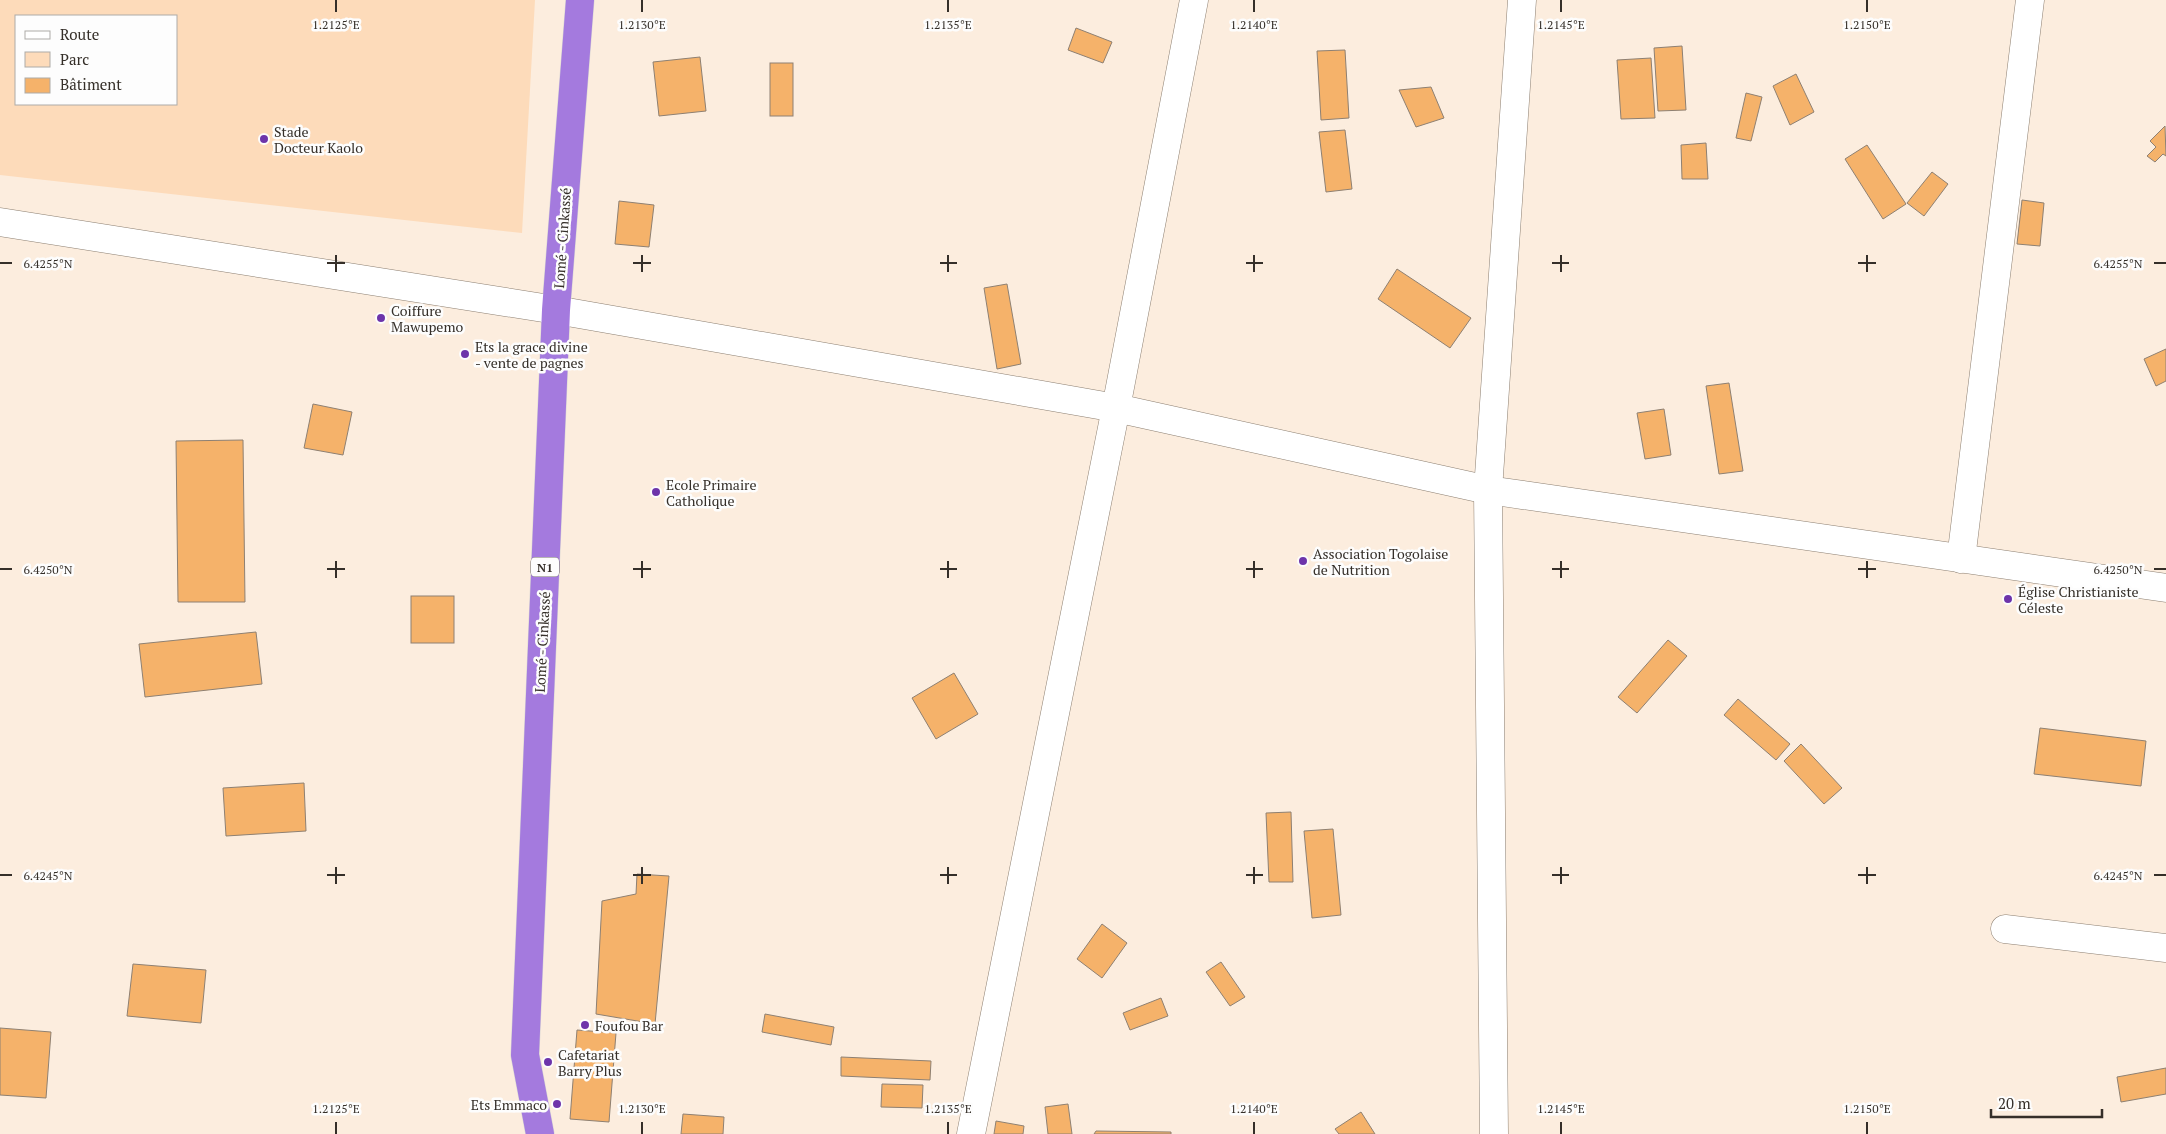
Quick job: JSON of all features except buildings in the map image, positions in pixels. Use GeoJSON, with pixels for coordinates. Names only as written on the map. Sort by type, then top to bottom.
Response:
{"type":"FeatureCollection","features":[{"type":"Feature","properties":{"kind":"highway","name":"Lomé - Cinkassé"},"geometry":{"type":"LineString","coordinates":[[540,1134],[525,1055],[556,310],[580,0]]}},
{"type":"Feature","properties":{"kind":"street"},"geometry":{"type":"LineString","coordinates":[[971,1134],[1116,408],[1194,0]]}},
{"type":"Feature","properties":{"kind":"street"},"geometry":{"type":"LineString","coordinates":[[1494,1134],[1488,490],[1522,0]]}},
{"type":"Feature","properties":{"kind":"street"},"geometry":{"type":"LineString","coordinates":[[1961,559],[2030,0]]}},
{"type":"Feature","properties":{"kind":"street"},"geometry":{"type":"LineString","coordinates":[[0,222],[556,310],[1116,408],[1488,490],[2166,588]]}},
{"type":"Feature","properties":{"kind":"street"},"geometry":{"type":"LineString","coordinates":[[2005,929],[2166,948]]}},
{"type":"Feature","properties":{"kind":"green space","name":"Stade Docteur Kaolo"},"geometry":{"type":"Polygon","coordinates":[[[0,0],[535,0],[522,233],[0,175],[0,0]]]}},
{"type":"Feature","properties":{"kind":"place","name":"Stade Docteur Kaolo"},"geometry":{"type":"Point","coordinates":[264,139]}},
{"type":"Feature","properties":{"kind":"place","name":"Coiffure Mawupemo"},"geometry":{"type":"Point","coordinates":[381,318]}},
{"type":"Feature","properties":{"kind":"place","name":"Ets la grace divine - vente de pagnes"},"geometry":{"type":"Point","coordinates":[465,354]}},
{"type":"Feature","properties":{"kind":"place","name":"Ecole Primaire Catholique"},"geometry":{"type":"Point","coordinates":[656,492]}},
{"type":"Feature","properties":{"kind":"place","name":"Association Togolaise de Nutrition"},"geometry":{"type":"Point","coordinates":[1303,561]}},
{"type":"Feature","properties":{"kind":"place","name":"Église Christianiste Céleste"},"geometry":{"type":"Point","coordinates":[2008,599]}},
{"type":"Feature","properties":{"kind":"place","name":"Foufou Bar"},"geometry":{"type":"Point","coordinates":[585,1025]}},
{"type":"Feature","properties":{"kind":"place","name":"Cafetariat Barry Plus"},"geometry":{"type":"Point","coordinates":[548,1062]}},
{"type":"Feature","properties":{"kind":"place","name":"Ets Emmaco"},"geometry":{"type":"Point","coordinates":[557,1104]}}]}
